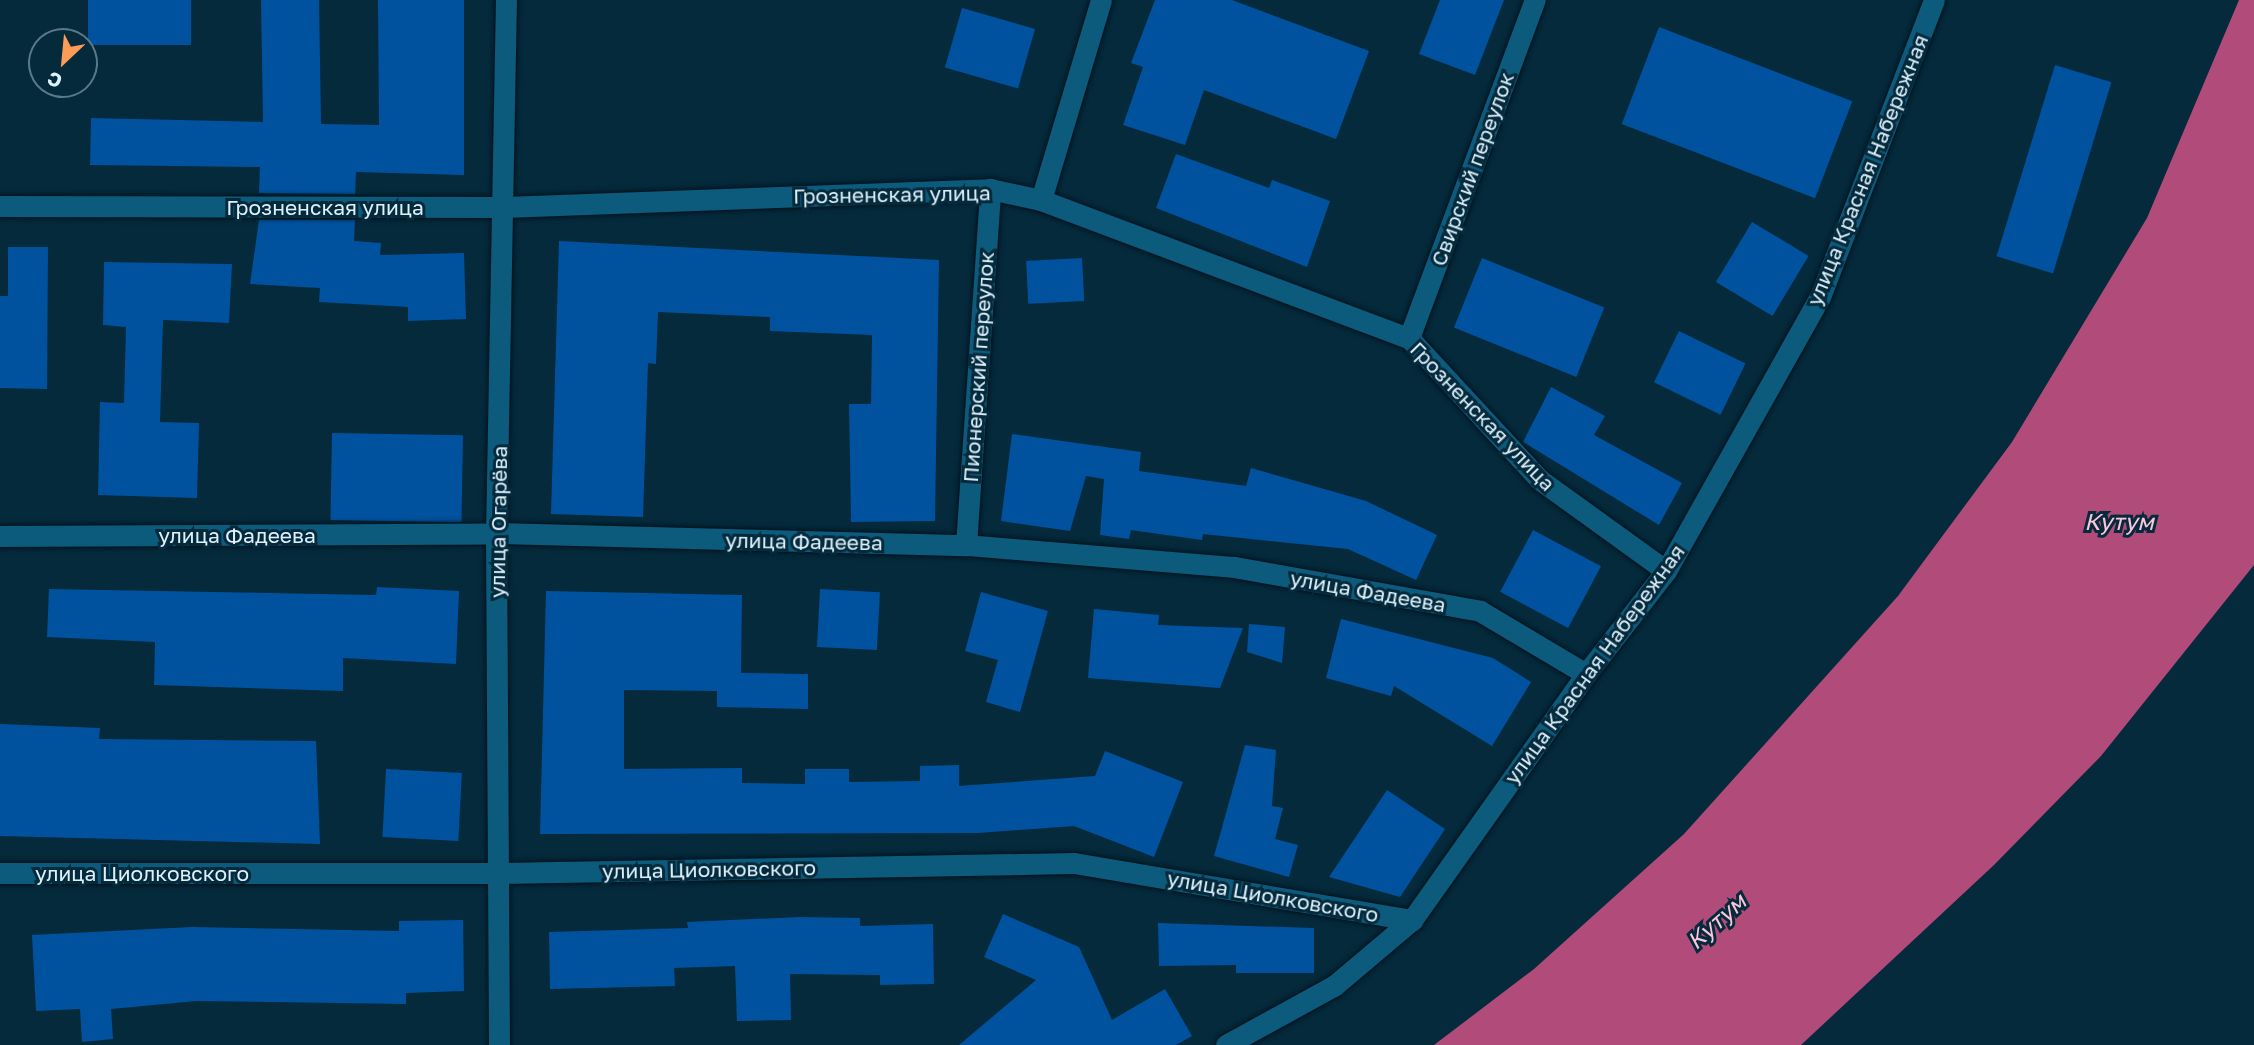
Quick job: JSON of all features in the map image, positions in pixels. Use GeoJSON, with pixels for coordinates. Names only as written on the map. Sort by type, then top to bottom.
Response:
{"type":"FeatureCollection","features":[{"type":"Feature","properties":{"kind":"street","name":"улица Огарёва"},"geometry":{"type":"LineString","coordinates":[[499,1045],[496,533],[506,0]]}},
{"type":"Feature","properties":{"kind":"street"},"geometry":{"type":"LineString","coordinates":[[1041,200],[1101,0]]}},
{"type":"Feature","properties":{"kind":"street","name":"Свирский переулок"},"geometry":{"type":"LineString","coordinates":[[1409,338],[1535,0]]}},
{"type":"Feature","properties":{"kind":"street","name":"улица Красная Набережная"},"geometry":{"type":"LineString","coordinates":[[1226,1045],[1335,985],[1412,920],[1586,674],[1666,571],[1820,297],[1934,0]]}},
{"type":"Feature","properties":{"kind":"street","name":"Грозненская улица"},"geometry":{"type":"LineString","coordinates":[[0,206],[504,207],[990,189],[1041,200],[1409,338],[1539,480],[1666,571]]}},
{"type":"Feature","properties":{"kind":"street","name":"Пионерский переулок"},"geometry":{"type":"LineString","coordinates":[[966,545],[990,189]]}},
{"type":"Feature","properties":{"kind":"street","name":"улица Фадеева"},"geometry":{"type":"LineString","coordinates":[[0,536],[496,533],[966,545],[1234,567],[1480,611],[1586,674]]}},
{"type":"Feature","properties":{"kind":"street","name":"улица Циолковского"},"geometry":{"type":"LineString","coordinates":[[0,873],[498,873],[1074,863],[1412,920]]}},
{"type":"Feature","properties":{"kind":"water","name":"Кутум"},"geometry":{"type":"Polygon","coordinates":[[[2239,0],[2254,0],[2254,565],[2101,756],[1994,865],[1801,1045],[1434,1045],[1534,969],[1684,834],[1898,596],[2012,442],[2147,218],[2239,0]]]}},
{"type":"Feature","properties":{"kind":"building"},"geometry":{"type":"Polygon","coordinates":[[[88,0],[191,0],[191,45],[98,45],[98,28],[88,28],[88,0]]]}},
{"type":"Feature","properties":{"kind":"building"},"geometry":{"type":"Polygon","coordinates":[[[261,0],[319,0],[321,124],[379,125],[378,0],[464,0],[464,175],[356,172],[355,194],[259,193],[260,167],[90,165],[91,118],[263,122],[261,0]]]}},
{"type":"Feature","properties":{"kind":"building"},"geometry":{"type":"Polygon","coordinates":[[[1155,0],[1232,0],[1369,51],[1336,139],[1204,90],[1185,145],[1123,125],[1143,67],[1131,63],[1155,0]]]}},
{"type":"Feature","properties":{"kind":"building"},"geometry":{"type":"Polygon","coordinates":[[[1440,0],[1504,0],[1475,75],[1419,54],[1440,0]]]}},
{"type":"Feature","properties":{"kind":"building"},"geometry":{"type":"Polygon","coordinates":[[[962,8],[1035,29],[1018,89],[945,68],[962,8]]]}},
{"type":"Feature","properties":{"kind":"building"},"geometry":{"type":"Polygon","coordinates":[[[1659,27],[1852,101],[1815,198],[1622,124],[1659,27]]]}},
{"type":"Feature","properties":{"kind":"building"},"geometry":{"type":"Polygon","coordinates":[[[2055,65],[2111,82],[2053,274],[1997,256],[2055,65]]]}},
{"type":"Feature","properties":{"kind":"building"},"geometry":{"type":"Polygon","coordinates":[[[1176,154],[1269,188],[1272,180],[1330,201],[1307,267],[1156,208],[1176,154]]]}},
{"type":"Feature","properties":{"kind":"building"},"geometry":{"type":"Polygon","coordinates":[[[259,220],[355,220],[354,241],[381,243],[380,255],[464,253],[466,319],[408,321],[408,307],[319,302],[320,288],[250,284],[259,220]]]}},
{"type":"Feature","properties":{"kind":"building"},"geometry":{"type":"Polygon","coordinates":[[[1752,222],[1809,256],[1773,316],[1716,282],[1752,222]]]}},
{"type":"Feature","properties":{"kind":"building"},"geometry":{"type":"Polygon","coordinates":[[[559,241],[939,260],[935,521],[851,522],[849,404],[871,404],[872,335],[770,331],[770,317],[658,312],[656,364],[648,363],[643,517],[551,514],[559,241]]]}},
{"type":"Feature","properties":{"kind":"building"},"geometry":{"type":"Polygon","coordinates":[[[8,247],[48,247],[47,389],[0,388],[0,296],[8,296],[8,247]]]}},
{"type":"Feature","properties":{"kind":"building"},"geometry":{"type":"Polygon","coordinates":[[[1082,258],[1084,301],[1028,304],[1026,261],[1082,258]]]}},
{"type":"Feature","properties":{"kind":"building"},"geometry":{"type":"Polygon","coordinates":[[[1482,258],[1604,307],[1576,377],[1454,328],[1482,258]]]}},
{"type":"Feature","properties":{"kind":"building"},"geometry":{"type":"Polygon","coordinates":[[[104,262],[232,264],[229,323],[163,320],[160,422],[199,423],[197,498],[98,495],[100,402],[124,403],[126,327],[103,325],[104,262]]]}},
{"type":"Feature","properties":{"kind":"building"},"geometry":{"type":"Polygon","coordinates":[[[1679,331],[1746,363],[1721,415],[1654,382],[1679,331]]]}},
{"type":"Feature","properties":{"kind":"building"},"geometry":{"type":"Polygon","coordinates":[[[1551,387],[1605,416],[1594,435],[1682,483],[1659,525],[1523,442],[1551,387]]]}},
{"type":"Feature","properties":{"kind":"building"},"geometry":{"type":"Polygon","coordinates":[[[332,433],[463,435],[461,522],[330,520],[332,433]]]}},
{"type":"Feature","properties":{"kind":"building"},"geometry":{"type":"Polygon","coordinates":[[[1012,434],[1141,452],[1139,471],[1246,486],[1251,468],[1366,501],[1437,535],[1416,580],[1348,549],[1203,534],[1202,540],[1131,530],[1129,539],[1100,535],[1104,479],[1086,476],[1070,531],[1001,521],[1012,434]]]}},
{"type":"Feature","properties":{"kind":"building"},"geometry":{"type":"Polygon","coordinates":[[[1533,530],[1601,566],[1568,628],[1500,592],[1533,530]]]}},
{"type":"Feature","properties":{"kind":"building"},"geometry":{"type":"Polygon","coordinates":[[[377,587],[459,591],[456,664],[343,658],[343,691],[154,685],[155,642],[47,637],[49,589],[376,595],[377,587]]]}},
{"type":"Feature","properties":{"kind":"building"},"geometry":{"type":"Polygon","coordinates":[[[820,589],[880,592],[877,650],[817,647],[820,589]]]}},
{"type":"Feature","properties":{"kind":"building"},"geometry":{"type":"Polygon","coordinates":[[[546,591],[742,595],[741,673],[808,674],[808,709],[717,707],[717,691],[624,690],[624,769],[742,768],[742,783],[805,784],[805,769],[849,769],[849,782],[920,781],[920,766],[959,765],[959,786],[1095,776],[1105,751],[1183,782],[1154,857],[1074,826],[978,833],[540,834],[546,591]]]}},
{"type":"Feature","properties":{"kind":"building"},"geometry":{"type":"Polygon","coordinates":[[[981,592],[1048,611],[1020,712],[986,702],[998,660],[965,651],[981,592]]]}},
{"type":"Feature","properties":{"kind":"building"},"geometry":{"type":"Polygon","coordinates":[[[1094,609],[1159,615],[1158,625],[1243,628],[1220,688],[1088,678],[1094,609]]]}},
{"type":"Feature","properties":{"kind":"building"},"geometry":{"type":"Polygon","coordinates":[[[1341,619],[1493,658],[1531,682],[1492,746],[1394,686],[1391,696],[1326,678],[1341,619]]]}},
{"type":"Feature","properties":{"kind":"building"},"geometry":{"type":"Polygon","coordinates":[[[1249,624],[1285,627],[1282,663],[1247,652],[1249,624]]]}},
{"type":"Feature","properties":{"kind":"building"},"geometry":{"type":"Polygon","coordinates":[[[0,724],[100,728],[99,739],[316,741],[320,844],[0,836],[0,724]]]}},
{"type":"Feature","properties":{"kind":"building"},"geometry":{"type":"Polygon","coordinates":[[[1245,745],[1276,750],[1272,806],[1283,808],[1275,839],[1298,845],[1289,877],[1214,856],[1245,745]]]}},
{"type":"Feature","properties":{"kind":"building"},"geometry":{"type":"Polygon","coordinates":[[[386,769],[462,773],[458,841],[382,837],[386,769]]]}},
{"type":"Feature","properties":{"kind":"building"},"geometry":{"type":"Polygon","coordinates":[[[1387,790],[1445,829],[1400,897],[1329,877],[1387,790]]]}},
{"type":"Feature","properties":{"kind":"building"},"geometry":{"type":"Polygon","coordinates":[[[1003,914],[1079,947],[1112,1020],[1165,989],[1192,1036],[1176,1045],[959,1045],[1036,980],[984,957],[1003,914]]]}},
{"type":"Feature","properties":{"kind":"building"},"geometry":{"type":"Polygon","coordinates":[[[801,917],[860,918],[860,926],[933,924],[934,984],[880,985],[880,975],[790,974],[791,1020],[737,1021],[735,966],[674,968],[675,986],[550,989],[549,932],[688,928],[687,922],[801,917]]]}},
{"type":"Feature","properties":{"kind":"building"},"geometry":{"type":"Polygon","coordinates":[[[463,920],[464,991],[406,993],[406,1004],[196,1001],[111,1009],[113,1039],[82,1042],[80,1009],[36,1011],[32,935],[192,927],[399,931],[399,921],[463,920]]]}},
{"type":"Feature","properties":{"kind":"building"},"geometry":{"type":"Polygon","coordinates":[[[1158,923],[1314,928],[1314,973],[1236,973],[1236,965],[1159,966],[1158,923]]]}}]}
